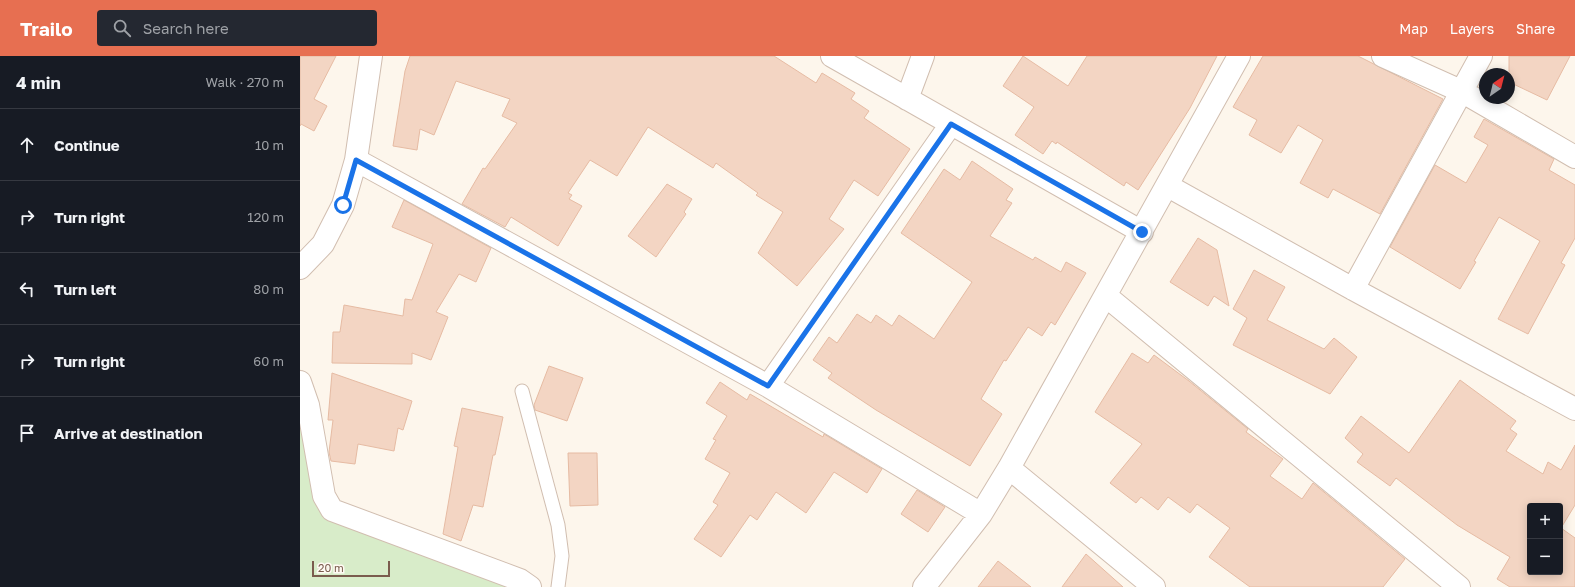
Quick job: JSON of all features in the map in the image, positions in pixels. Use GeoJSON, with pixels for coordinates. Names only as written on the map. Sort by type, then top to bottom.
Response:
{"type":"FeatureCollection","features":[{"type":"Feature","properties":{"kind":"street"},"geometry":{"type":"LineString","coordinates":[[300,268],[323,244],[343,205],[356,160],[371,56]]}},
{"type":"Feature","properties":{"kind":"street"},"geometry":{"type":"LineString","coordinates":[[832,56],[1142,232]]}},
{"type":"Feature","properties":{"kind":"street"},"geometry":{"type":"LineString","coordinates":[[907,99],[922,56]]}},
{"type":"Feature","properties":{"kind":"street"},"geometry":{"type":"LineString","coordinates":[[924,587],[981,514],[1009,468],[1168,186],[1239,56]]}},
{"type":"Feature","properties":{"kind":"street"},"geometry":{"type":"LineString","coordinates":[[1383,56],[1463,92],[1575,156]]}},
{"type":"Feature","properties":{"kind":"street"},"geometry":{"type":"LineString","coordinates":[[1353,289],[1463,92],[1481,56]]}},
{"type":"Feature","properties":{"kind":"street"},"geometry":{"type":"LineString","coordinates":[[768,386],[951,124]]}},
{"type":"Feature","properties":{"kind":"street"},"geometry":{"type":"LineString","coordinates":[[356,160],[768,386],[981,514]]}},
{"type":"Feature","properties":{"kind":"street"},"geometry":{"type":"LineString","coordinates":[[1168,186],[1353,289],[1575,409]]}},
{"type":"Feature","properties":{"kind":"street"},"geometry":{"type":"LineString","coordinates":[[1106,296],[1459,587]]}},
{"type":"Feature","properties":{"kind":"street"},"geometry":{"type":"LineString","coordinates":[[300,382],[308,405],[324,496],[332,510],[520,580],[530,587]]}},
{"type":"Feature","properties":{"kind":"street"},"geometry":{"type":"LineString","coordinates":[[1009,468],[1154,587]]}},
{"type":"Feature","properties":{"kind":"lane"},"geometry":{"type":"LineString","coordinates":[[522,391],[558,525],[562,556],[558,587]]}},
{"type":"Feature","properties":{"kind":"green space"},"geometry":{"type":"Polygon","coordinates":[[[300,369],[313,410],[323,518],[510,587],[300,587],[300,369]]]}},
{"type":"Feature","properties":{"kind":"building"},"geometry":{"type":"Polygon","coordinates":[[[300,56],[336,56],[314,99],[327,106],[314,131],[301,124],[300,126],[300,56]]]}},
{"type":"Feature","properties":{"kind":"building"},"geometry":{"type":"Polygon","coordinates":[[[410,56],[774,56],[816,83],[822,73],[855,93],[851,99],[869,111],[864,118],[910,149],[878,196],[854,180],[829,219],[844,229],[797,286],[758,253],[783,212],[756,195],[758,193],[716,163],[713,168],[648,127],[617,176],[590,160],[568,193],[572,195],[569,199],[582,206],[558,246],[511,217],[505,227],[462,204],[483,168],[485,169],[517,123],[502,116],[510,99],[456,81],[434,135],[420,129],[417,150],[393,146],[405,71],[410,56]]]}},
{"type":"Feature","properties":{"kind":"building"},"geometry":{"type":"Polygon","coordinates":[[[1023,56],[1068,86],[1087,56],[1217,56],[1190,108],[1138,190],[1126,182],[1124,186],[1057,142],[1056,144],[1052,141],[1043,154],[1015,135],[1034,107],[1003,86],[1023,56]]]}},
{"type":"Feature","properties":{"kind":"building"},"geometry":{"type":"Polygon","coordinates":[[[1263,56],[1358,56],[1443,99],[1380,214],[1333,189],[1328,198],[1300,183],[1323,140],[1298,125],[1281,153],[1249,135],[1257,120],[1233,107],[1263,56]]]}},
{"type":"Feature","properties":{"kind":"building"},"geometry":{"type":"Polygon","coordinates":[[[1509,56],[1570,56],[1547,100],[1515,85],[1515,68],[1509,68],[1509,56]]]}},
{"type":"Feature","properties":{"kind":"building"},"geometry":{"type":"Polygon","coordinates":[[[1484,119],[1554,159],[1549,170],[1575,185],[1575,238],[1561,263],[1565,265],[1528,334],[1498,319],[1540,241],[1499,217],[1474,261],[1476,262],[1460,289],[1390,247],[1435,165],[1466,183],[1488,145],[1474,137],[1484,119]]]}},
{"type":"Feature","properties":{"kind":"building"},"geometry":{"type":"Polygon","coordinates":[[[972,161],[1013,189],[1006,200],[1012,203],[990,236],[1033,260],[1035,257],[1061,272],[1066,262],[1086,273],[1055,325],[1051,322],[1042,336],[1028,327],[1006,361],[1004,360],[981,399],[1002,414],[970,466],[876,410],[828,378],[832,373],[813,360],[829,337],[837,343],[857,314],[871,323],[876,315],[892,326],[899,315],[934,339],[972,282],[901,233],[944,169],[960,180],[972,161]]]}},
{"type":"Feature","properties":{"kind":"building"},"geometry":{"type":"Polygon","coordinates":[[[667,184],[692,199],[684,212],[686,214],[656,257],[628,236],[667,184]]]}},
{"type":"Feature","properties":{"kind":"building"},"geometry":{"type":"Polygon","coordinates":[[[404,200],[491,248],[476,282],[459,274],[436,312],[448,317],[431,360],[412,353],[412,364],[332,363],[333,332],[340,332],[344,305],[403,316],[405,299],[412,300],[433,244],[392,227],[404,200]]]}},
{"type":"Feature","properties":{"kind":"building"},"geometry":{"type":"Polygon","coordinates":[[[1198,238],[1217,250],[1229,306],[1214,296],[1208,306],[1170,282],[1198,238]]]}},
{"type":"Feature","properties":{"kind":"building"},"geometry":{"type":"Polygon","coordinates":[[[1254,270],[1285,287],[1267,320],[1324,349],[1334,338],[1357,357],[1330,394],[1233,345],[1247,318],[1233,309],[1254,270]]]}},
{"type":"Feature","properties":{"kind":"building"},"geometry":{"type":"Polygon","coordinates":[[[1132,353],[1148,363],[1154,355],[1189,381],[1248,429],[1246,432],[1283,459],[1270,476],[1302,499],[1313,483],[1405,559],[1383,587],[1250,587],[1209,557],[1230,528],[1197,504],[1190,513],[1168,497],[1158,510],[1141,497],[1136,503],[1110,483],[1142,444],[1095,412],[1132,353]]]}},
{"type":"Feature","properties":{"kind":"building"},"geometry":{"type":"Polygon","coordinates":[[[549,366],[583,378],[567,421],[535,410],[534,405],[549,366]]]}},
{"type":"Feature","properties":{"kind":"building"},"geometry":{"type":"Polygon","coordinates":[[[332,373],[412,401],[403,430],[398,428],[394,451],[358,444],[355,464],[331,461],[329,452],[333,420],[328,420],[332,373]]]}},
{"type":"Feature","properties":{"kind":"building"},"geometry":{"type":"Polygon","coordinates":[[[1460,380],[1516,421],[1510,429],[1517,434],[1506,451],[1543,474],[1548,462],[1561,470],[1575,445],[1575,505],[1563,525],[1563,503],[1527,503],[1527,575],[1563,575],[1563,529],[1575,538],[1575,587],[1510,587],[1497,579],[1510,557],[1457,525],[1396,478],[1390,486],[1357,462],[1363,454],[1345,438],[1361,416],[1409,453],[1460,380]]]}},
{"type":"Feature","properties":{"kind":"building"},"geometry":{"type":"Polygon","coordinates":[[[720,382],[747,400],[750,394],[823,437],[824,434],[882,469],[867,493],[834,472],[806,513],[776,492],[757,520],[750,515],[721,557],[694,539],[718,505],[713,502],[730,473],[705,459],[716,440],[713,439],[727,416],[706,403],[720,382]]]}},
{"type":"Feature","properties":{"kind":"building"},"geometry":{"type":"Polygon","coordinates":[[[462,408],[503,417],[495,455],[493,455],[483,507],[473,505],[461,541],[443,534],[458,447],[454,446],[462,408]]]}},
{"type":"Feature","properties":{"kind":"building"},"geometry":{"type":"Polygon","coordinates":[[[568,453],[597,453],[598,505],[570,506],[568,453]]]}},
{"type":"Feature","properties":{"kind":"building"},"geometry":{"type":"Polygon","coordinates":[[[917,490],[945,507],[928,532],[901,514],[917,490]]]}},
{"type":"Feature","properties":{"kind":"building"},"geometry":{"type":"Polygon","coordinates":[[[1086,554],[1123,587],[1062,587],[1086,554]]]}},
{"type":"Feature","properties":{"kind":"building"},"geometry":{"type":"Polygon","coordinates":[[[998,561],[1031,587],[978,587],[998,561]]]}},
{"type":"Feature","properties":{"kind":"route"},"geometry":{"type":"LineString","coordinates":[[343,205],[356,160],[768,386],[951,124],[1142,232]]}}]}
